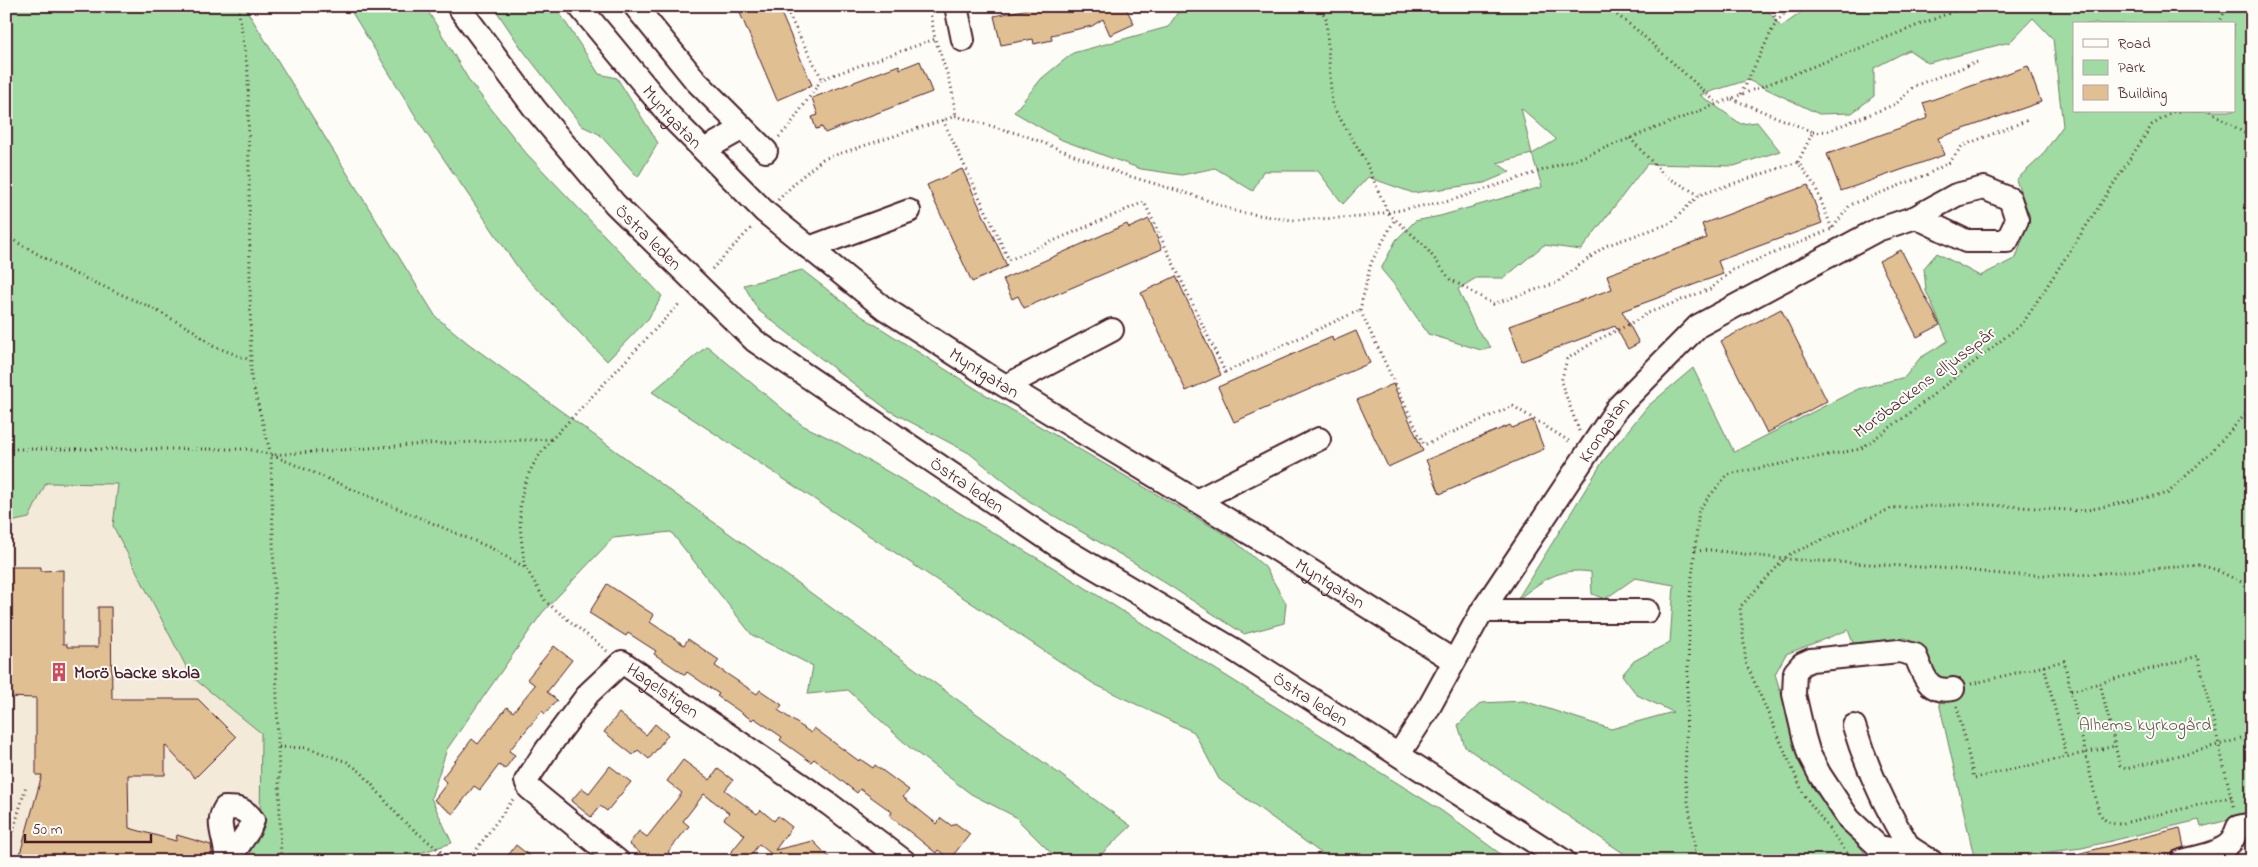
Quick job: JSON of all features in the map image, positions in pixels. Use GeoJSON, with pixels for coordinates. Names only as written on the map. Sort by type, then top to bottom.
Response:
{"type":"FeatureCollection","features":[{"type":"Feature","properties":{"kind":"street","name":"Östra leden"},"geometry":{"type":"LineString","coordinates":[[458,6],[535,109],[615,204],[755,341],[1055,544],[1236,651],[1564,861]]}},
{"type":"Feature","properties":{"kind":"street","name":"Myntgatan"},"geometry":{"type":"LineString","coordinates":[[579,6],[670,116],[765,212],[884,308],[1006,386],[1454,661]]}},
{"type":"Feature","properties":{"kind":"street"},"geometry":{"type":"LineString","coordinates":[[635,6],[696,81],[766,151]]}},
{"type":"Feature","properties":{"kind":"street"},"geometry":{"type":"LineString","coordinates":[[956,6],[963,40]]}},
{"type":"Feature","properties":{"kind":"street"},"geometry":{"type":"LineString","coordinates":[[704,150],[743,128]]}},
{"type":"Feature","properties":{"kind":"street"},"geometry":{"type":"LineString","coordinates":[[809,248],[909,211]]}},
{"type":"Feature","properties":{"kind":"street","name":"Krongatan"},"geometry":{"type":"LineString","coordinates":[[1398,754],[1427,711],[1482,611],[1618,407],[1698,326],[1877,230],[1916,217]]}},
{"type":"Feature","properties":{"kind":"street"},"geometry":{"type":"LineString","coordinates":[[1006,386],[1112,330]]}},
{"type":"Feature","properties":{"kind":"street"},"geometry":{"type":"LineString","coordinates":[[1196,501],[1319,439]]}},
{"type":"Feature","properties":{"kind":"street"},"geometry":{"type":"LineString","coordinates":[[1482,611],[1646,611]]}},
{"type":"Feature","properties":{"kind":"street"},"geometry":{"type":"LineString","coordinates":[[1909,846],[1891,848],[1879,846],[1849,819],[1835,798],[1810,754],[1804,737],[1794,694],[1795,672],[1802,664],[1823,657],[1908,652],[1915,655],[1922,674],[1930,683],[1937,688],[1953,689]]}},
{"type":"Feature","properties":{"kind":"street","name":"Hagelstigen"},"geometry":{"type":"LineString","coordinates":[[526,781],[547,749],[589,693],[622,662],[830,804],[904,861]]}},
{"type":"Feature","properties":{"kind":"street"},"geometry":{"type":"LineString","coordinates":[[1854,726],[1874,781],[1909,846],[1931,861]]}},
{"type":"Feature","properties":{"kind":"street"},"geometry":{"type":"LineString","coordinates":[[526,781],[529,788],[618,861]]}},
{"type":"Feature","properties":{"kind":"street"},"geometry":{"type":"LineString","coordinates":[[2182,861],[2210,854],[2222,848],[2245,826]]}},
{"type":"Feature","properties":{"kind":"path"},"geometry":{"type":"LineString","coordinates":[[238,6],[248,73],[250,378],[271,455],[281,861]]}},
{"type":"Feature","properties":{"kind":"path"},"geometry":{"type":"LineString","coordinates":[[784,6],[822,79]]}},
{"type":"Feature","properties":{"kind":"path"},"geometry":{"type":"LineString","coordinates":[[929,6],[935,39],[951,85],[956,116]]}},
{"type":"Feature","properties":{"kind":"path"},"geometry":{"type":"LineString","coordinates":[[1317,6],[1326,16],[1332,105],[1365,160],[1388,212],[1424,244],[1450,279],[1493,304],[1556,283],[1605,246],[1671,223],[1699,195],[1798,162],[1813,132]]}},
{"type":"Feature","properties":{"kind":"path"},"geometry":{"type":"LineString","coordinates":[[1605,6],[1637,30],[1718,104]]}},
{"type":"Feature","properties":{"kind":"path"},"geometry":{"type":"LineString","coordinates":[[1772,6],[1776,22]]}},
{"type":"Feature","properties":{"kind":"path"},"geometry":{"type":"LineString","coordinates":[[1741,95],[1776,22],[1792,6]]}},
{"type":"Feature","properties":{"kind":"path"},"geometry":{"type":"LineString","coordinates":[[712,269],[765,212],[823,159],[956,116],[1026,136],[1122,174],[1196,196],[1238,212],[1292,220],[1362,217],[1449,201],[1577,160],[1968,6]]}},
{"type":"Feature","properties":{"kind":"path"},"geometry":{"type":"LineString","coordinates":[[2220,22],[2227,6]]}},
{"type":"Feature","properties":{"kind":"path"},"geometry":{"type":"LineString","coordinates":[[766,151],[790,125],[822,79],[935,39]]}},
{"type":"Feature","properties":{"kind":"path"},"geometry":{"type":"LineString","coordinates":[[1732,99],[1813,132],[1827,131],[1896,104],[1914,86],[1980,62]]}},
{"type":"Feature","properties":{"kind":"path","name":"Moröbackens elljusspår"},"geometry":{"type":"LineString","coordinates":[[1697,861],[1685,781],[1690,596],[1699,509],[1728,474],[1860,449],[1914,410],[2023,323],[2152,125],[2173,112]]}},
{"type":"Feature","properties":{"kind":"path"},"geometry":{"type":"LineString","coordinates":[[2212,112],[2252,138]]}},
{"type":"Feature","properties":{"kind":"path"},"geometry":{"type":"LineString","coordinates":[[943,120],[1009,260],[1144,202],[1225,372],[1360,310]]}},
{"type":"Feature","properties":{"kind":"path"},"geometry":{"type":"LineString","coordinates":[[1587,453],[1562,382],[1567,359],[1597,340],[1648,313],[1710,289],[1733,270],[1832,229],[1850,204],[1926,174],[1950,162],[1962,146],[2028,120]]}},
{"type":"Feature","properties":{"kind":"path"},"geometry":{"type":"LineString","coordinates":[[1630,138],[1664,175],[1699,195]]}},
{"type":"Feature","properties":{"kind":"path"},"geometry":{"type":"LineString","coordinates":[[1798,162],[1815,186],[1840,250]]}},
{"type":"Feature","properties":{"kind":"path"},"geometry":{"type":"LineString","coordinates":[[1395,219],[1371,263],[1360,310],[1424,444],[1513,406],[1587,453]]}},
{"type":"Feature","properties":{"kind":"path"},"geometry":{"type":"LineString","coordinates":[[6,236],[66,270],[150,307],[194,331],[213,346],[250,360]]}},
{"type":"Feature","properties":{"kind":"path"},"geometry":{"type":"LineString","coordinates":[[622,662],[577,629],[546,602],[526,568],[521,536],[520,503],[528,473],[538,455],[680,303]]}},
{"type":"Feature","properties":{"kind":"path"},"geometry":{"type":"LineString","coordinates":[[1852,861],[1804,795],[1746,663],[1740,607],[1788,555],[1892,508],[1975,504],[2083,511],[2168,493],[2211,452],[2252,407]]}},
{"type":"Feature","properties":{"kind":"path"},"geometry":{"type":"LineString","coordinates":[[271,455],[425,444],[552,439]]}},
{"type":"Feature","properties":{"kind":"path"},"geometry":{"type":"LineString","coordinates":[[6,450],[248,449],[271,455],[491,548],[526,568]]}},
{"type":"Feature","properties":{"kind":"path"},"geometry":{"type":"LineString","coordinates":[[1695,551],[1711,550],[1784,559],[1955,569],[2011,575],[2079,575],[2200,565],[2214,569],[2252,587]]}},
{"type":"Feature","properties":{"kind":"path"},"geometry":{"type":"LineString","coordinates":[[2072,691],[2198,656],[2231,797],[2245,826]]}},
{"type":"Feature","properties":{"kind":"path"},"geometry":{"type":"LineString","coordinates":[[2115,746],[2086,752],[2067,756],[1974,778],[1953,689],[2064,661],[2072,691],[2086,752],[2100,812],[2104,820],[2111,824],[2120,824],[2231,797]]}},
{"type":"Feature","properties":{"kind":"path"},"geometry":{"type":"LineString","coordinates":[[2044,666],[2067,756]]}},
{"type":"Feature","properties":{"kind":"path"},"geometry":{"type":"LineString","coordinates":[[2252,674],[2247,676],[2252,697]]}},
{"type":"Feature","properties":{"kind":"path"},"geometry":{"type":"LineString","coordinates":[[2100,683],[2120,766],[2126,769],[2252,736]]}},
{"type":"Feature","properties":{"kind":"path"},"geometry":{"type":"LineString","coordinates":[[279,747],[308,748],[347,762],[361,772],[400,819],[452,861]]}},
{"type":"Feature","properties":{"kind":"path"},"geometry":{"type":"LineString","coordinates":[[468,861],[526,781]]}},
{"type":"Feature","properties":{"kind":"path"},"geometry":{"type":"LineString","coordinates":[[6,856],[26,786]]}},
{"type":"Feature","properties":{"kind":"shaded area"},"geometry":{"type":"Polygon","coordinates":[[[46,483],[118,484],[113,526],[191,676],[261,733],[260,828],[247,861],[6,861],[6,523],[29,518],[46,483]]]}},
{"type":"Feature","properties":{"kind":"green space"},"geometry":{"type":"Polygon","coordinates":[[[6,6],[244,6],[436,317],[469,344],[1131,826],[1094,861],[1059,861],[1014,816],[971,794],[909,747],[848,690],[808,694],[813,666],[752,635],[671,532],[613,538],[542,613],[447,749],[431,798],[452,843],[414,855],[411,861],[247,861],[260,828],[261,733],[191,676],[113,526],[118,484],[46,483],[29,518],[6,523],[6,6]]]}},
{"type":"Feature","properties":{"kind":"green space"},"geometry":{"type":"Polygon","coordinates":[[[348,6],[425,6],[470,82],[526,153],[662,296],[648,319],[607,361],[521,272],[426,133],[348,6]]]}},
{"type":"Feature","properties":{"kind":"green space"},"geometry":{"type":"Polygon","coordinates":[[[493,6],[555,6],[599,74],[617,78],[658,143],[638,177],[599,134],[582,126],[522,49],[493,6]]]}},
{"type":"Feature","properties":{"kind":"green space","name":"Alhems kyrkogård"},"geometry":{"type":"Polygon","coordinates":[[[1182,6],[1764,6],[1781,27],[1810,6],[2252,6],[2252,814],[2201,827],[2199,820],[2082,848],[1975,861],[1933,676],[1922,646],[1905,638],[1855,648],[1848,630],[1786,654],[1775,674],[1801,757],[1834,813],[1871,861],[1635,861],[1465,747],[1458,725],[1481,703],[1524,701],[1611,729],[1673,712],[1637,695],[1622,675],[1634,661],[1670,642],[1674,585],[1635,578],[1605,599],[1592,594],[1591,572],[1579,571],[1551,577],[1517,600],[1603,461],[1648,406],[1693,368],[1734,452],[1858,389],[1905,377],[1920,358],[1948,341],[1926,291],[1924,268],[1937,253],[1980,276],[2016,258],[2030,217],[2016,180],[2040,158],[2063,126],[2053,39],[2033,18],[2010,42],[1928,63],[1909,50],[1874,68],[1874,96],[1852,113],[1819,114],[1748,80],[1700,95],[1741,124],[1757,122],[1780,151],[1734,166],[1647,164],[1581,250],[1544,245],[1504,278],[1476,278],[1458,289],[1475,327],[1491,347],[1481,350],[1428,334],[1396,287],[1381,269],[1396,240],[1415,221],[1440,216],[1542,187],[1532,154],[1497,163],[1510,172],[1484,183],[1413,193],[1368,177],[1343,204],[1318,171],[1263,171],[1253,191],[1215,168],[1182,175],[1141,169],[1062,140],[1014,112],[1042,78],[1073,53],[1168,27],[1182,6]],[[1521,108],[1532,154],[1556,140],[1556,139],[1521,108]]]}},
{"type":"Feature","properties":{"kind":"green space"},"geometry":{"type":"Polygon","coordinates":[[[802,270],[860,315],[981,392],[1230,537],[1265,567],[1286,603],[1284,623],[1244,634],[1133,562],[1029,501],[969,453],[888,410],[758,310],[744,285],[802,270]]]}},
{"type":"Feature","properties":{"kind":"green space"},"geometry":{"type":"Polygon","coordinates":[[[707,346],[802,425],[833,440],[1049,565],[1442,811],[1510,861],[1332,861],[1219,779],[1194,732],[1094,684],[652,392],[707,346]]]}},
{"type":"Feature","properties":{"kind":"building"},"geometry":{"type":"Polygon","coordinates":[[[737,6],[778,6],[812,85],[777,100],[737,6]]]}},
{"type":"Feature","properties":{"kind":"building"},"geometry":{"type":"Polygon","coordinates":[[[1042,6],[1125,6],[1134,24],[1110,35],[1103,19],[1092,26],[1051,35],[1052,40],[1034,44],[1033,39],[1001,45],[994,16],[1042,6]]]}},
{"type":"Feature","properties":{"kind":"building"},"geometry":{"type":"Polygon","coordinates":[[[920,61],[932,92],[825,133],[822,127],[816,129],[812,117],[818,115],[812,98],[899,65],[900,69],[920,61]]]}},
{"type":"Feature","properties":{"kind":"building"},"geometry":{"type":"Polygon","coordinates":[[[2028,66],[2041,102],[1938,138],[1944,155],[1841,191],[1827,154],[1928,118],[1923,103],[2028,66]]]}},
{"type":"Feature","properties":{"kind":"building"},"geometry":{"type":"Polygon","coordinates":[[[962,169],[1007,266],[972,282],[927,185],[962,169]]]}},
{"type":"Feature","properties":{"kind":"building"},"geometry":{"type":"Polygon","coordinates":[[[1808,185],[1822,223],[1718,261],[1723,274],[1622,311],[1639,343],[1628,349],[1615,326],[1522,361],[1509,326],[1612,289],[1607,275],[1707,238],[1702,224],[1808,185]]]}},
{"type":"Feature","properties":{"kind":"building"},"geometry":{"type":"Polygon","coordinates":[[[1149,219],[1162,249],[1024,308],[1018,296],[1012,299],[1003,279],[1127,224],[1129,228],[1149,219]]]}},
{"type":"Feature","properties":{"kind":"building"},"geometry":{"type":"Polygon","coordinates":[[[1901,250],[1940,325],[1917,337],[1879,261],[1901,250]]]}},
{"type":"Feature","properties":{"kind":"building"},"geometry":{"type":"Polygon","coordinates":[[[1176,276],[1221,375],[1186,391],[1141,293],[1176,276]]]}},
{"type":"Feature","properties":{"kind":"building"},"geometry":{"type":"Polygon","coordinates":[[[1781,309],[1827,401],[1767,433],[1721,341],[1781,309]]]}},
{"type":"Feature","properties":{"kind":"building"},"geometry":{"type":"Polygon","coordinates":[[[1356,331],[1370,363],[1234,422],[1218,387],[1332,337],[1333,341],[1356,331]]]}},
{"type":"Feature","properties":{"kind":"building"},"geometry":{"type":"Polygon","coordinates":[[[1393,384],[1423,451],[1388,467],[1357,400],[1393,384]]]}},
{"type":"Feature","properties":{"kind":"building"},"geometry":{"type":"Polygon","coordinates":[[[1533,420],[1544,449],[1440,494],[1426,460],[1510,425],[1512,428],[1533,420]]]}},
{"type":"Feature","properties":{"kind":"building","name":"Morö backe skola"},"geometry":{"type":"Polygon","coordinates":[[[8,567],[41,567],[41,571],[63,570],[63,644],[67,644],[67,647],[98,647],[98,607],[111,607],[112,699],[198,699],[236,737],[195,778],[165,745],[165,775],[128,775],[129,828],[176,841],[177,835],[211,845],[213,861],[18,861],[42,775],[36,775],[36,698],[6,697],[8,567]]]}},
{"type":"Feature","properties":{"kind":"building"},"geometry":{"type":"Polygon","coordinates":[[[607,584],[654,615],[650,622],[684,645],[688,639],[719,660],[715,666],[757,694],[760,690],[782,705],[778,710],[811,733],[814,728],[859,761],[860,759],[873,768],[875,765],[909,790],[903,797],[937,824],[941,818],[952,826],[955,823],[970,834],[950,859],[938,850],[936,853],[890,816],[892,812],[860,789],[857,793],[814,759],[811,762],[780,740],[782,737],[754,718],[752,720],[687,672],[685,675],[654,654],[656,651],[628,633],[626,636],[589,613],[607,584]]]}},
{"type":"Feature","properties":{"kind":"building"},"geometry":{"type":"Polygon","coordinates":[[[554,646],[572,660],[547,692],[557,700],[545,714],[542,711],[509,751],[515,755],[505,769],[499,765],[480,790],[474,786],[453,814],[434,800],[447,783],[442,778],[472,739],[478,744],[507,707],[513,712],[535,685],[527,679],[554,646]]]}},
{"type":"Feature","properties":{"kind":"building"},"geometry":{"type":"Polygon","coordinates":[[[619,713],[646,735],[655,724],[668,735],[649,759],[638,750],[633,755],[604,732],[619,713]]]}},
{"type":"Feature","properties":{"kind":"building"},"geometry":{"type":"Polygon","coordinates":[[[683,760],[710,780],[718,769],[733,780],[725,790],[757,814],[761,810],[774,821],[778,816],[792,827],[775,850],[813,841],[833,861],[780,861],[759,844],[746,861],[724,861],[745,835],[724,819],[729,813],[704,794],[683,821],[689,826],[668,852],[678,861],[650,861],[629,844],[639,831],[647,837],[682,793],[667,781],[683,760]]]}},
{"type":"Feature","properties":{"kind":"building"},"geometry":{"type":"Polygon","coordinates":[[[610,766],[631,782],[607,811],[600,806],[591,817],[571,801],[582,788],[589,793],[610,766]]]}},
{"type":"Feature","properties":{"kind":"building"},"geometry":{"type":"Polygon","coordinates":[[[2180,828],[2184,847],[2173,851],[2169,861],[2070,861],[2069,856],[2180,828]]]}},
{"type":"Feature","properties":{"kind":"building"},"geometry":{"type":"Polygon","coordinates":[[[516,845],[536,861],[504,861],[516,845]]]}},
{"type":"Feature","properties":{"kind":"place","name":"Morö backe skola"},"geometry":{"type":"Point","coordinates":[59,672]}}]}
